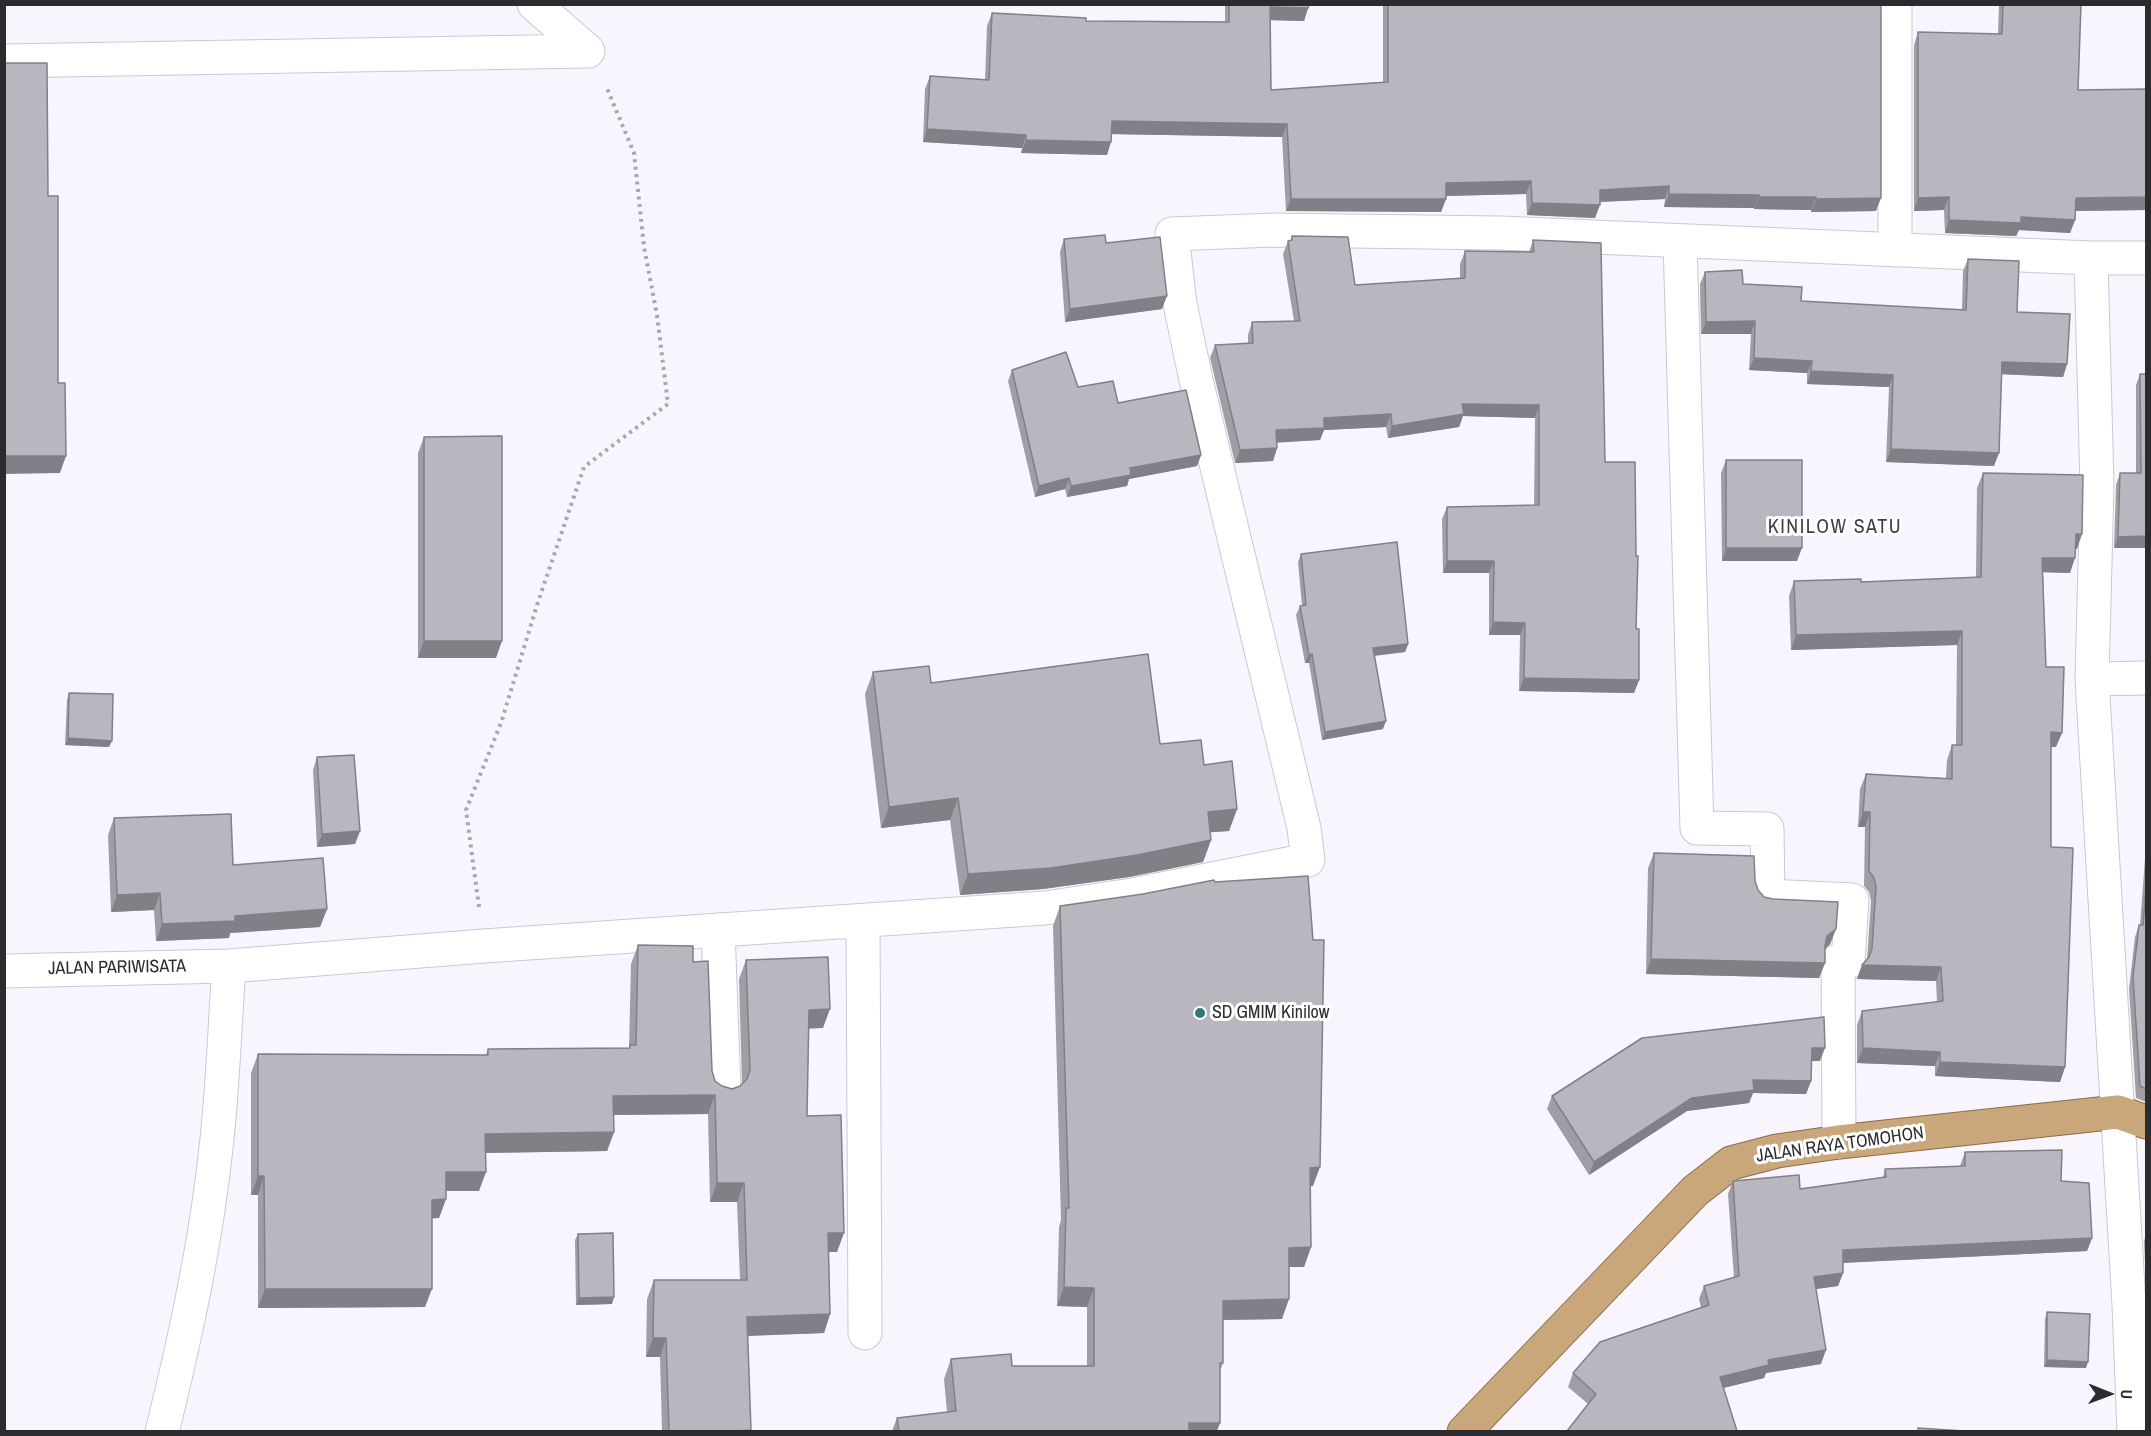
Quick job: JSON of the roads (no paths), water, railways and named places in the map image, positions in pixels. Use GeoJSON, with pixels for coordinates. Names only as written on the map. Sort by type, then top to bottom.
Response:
{"type":"FeatureCollection","features":[{"type":"Feature","properties":{"kind":"highway","name":"JALAN RAYA TOMOHON"},"geometry":{"type":"LineString","coordinates":[[1464,1431],[1695,1191],[1731,1163],[1777,1151],[1839,1142],[2132,1117]]}},
{"type":"Feature","properties":{"kind":"street"},"geometry":{"type":"LineString","coordinates":[[4,61],[588,51],[534,4]]}},
{"type":"Feature","properties":{"kind":"street"},"geometry":{"type":"LineString","coordinates":[[1895,4],[1895,250]]}},
{"type":"Feature","properties":{"kind":"street","name":"JALAN PARIWISATA"},"geometry":{"type":"LineString","coordinates":[[4,971],[229,966],[484,946],[1045,908],[1132,895],[1308,860],[1304,828],[1196,380],[1180,304],[1172,234],[1275,230],[1358,231],[1500,233],[1680,241]]}},
{"type":"Feature","properties":{"kind":"street"},"geometry":{"type":"LineString","coordinates":[[1839,1142],[1838,961],[1848,962],[1852,900],[1768,896],[1767,829],[1696,828],[1680,241],[2091,258],[2146,258]]}},
{"type":"Feature","properties":{"kind":"street"},"geometry":{"type":"LineString","coordinates":[[2091,258],[2097,486],[2092,680],[2132,1117],[2129,1305],[2134,1431]]}},
{"type":"Feature","properties":{"kind":"street"},"geometry":{"type":"LineString","coordinates":[[2092,680],[2146,678]]}},
{"type":"Feature","properties":{"kind":"street"},"geometry":{"type":"LineString","coordinates":[[863,921],[865,1333]]}},
{"type":"Feature","properties":{"kind":"street"},"geometry":{"type":"LineString","coordinates":[[718,930],[724,1089]]}},
{"type":"Feature","properties":{"kind":"street"},"geometry":{"type":"LineString","coordinates":[[162,1431],[190,1318],[209,1197],[217,1140],[229,966]]}},
{"type":"Feature","properties":{"kind":"place","name":"SD GMIM Kinilow"},"geometry":{"type":"Point","coordinates":[1200,1013]}},
{"type":"Feature","properties":{"kind":"district","name":"KINILOW SATU"},"geometry":{"type":"Point","coordinates":[1835,528]}}]}
